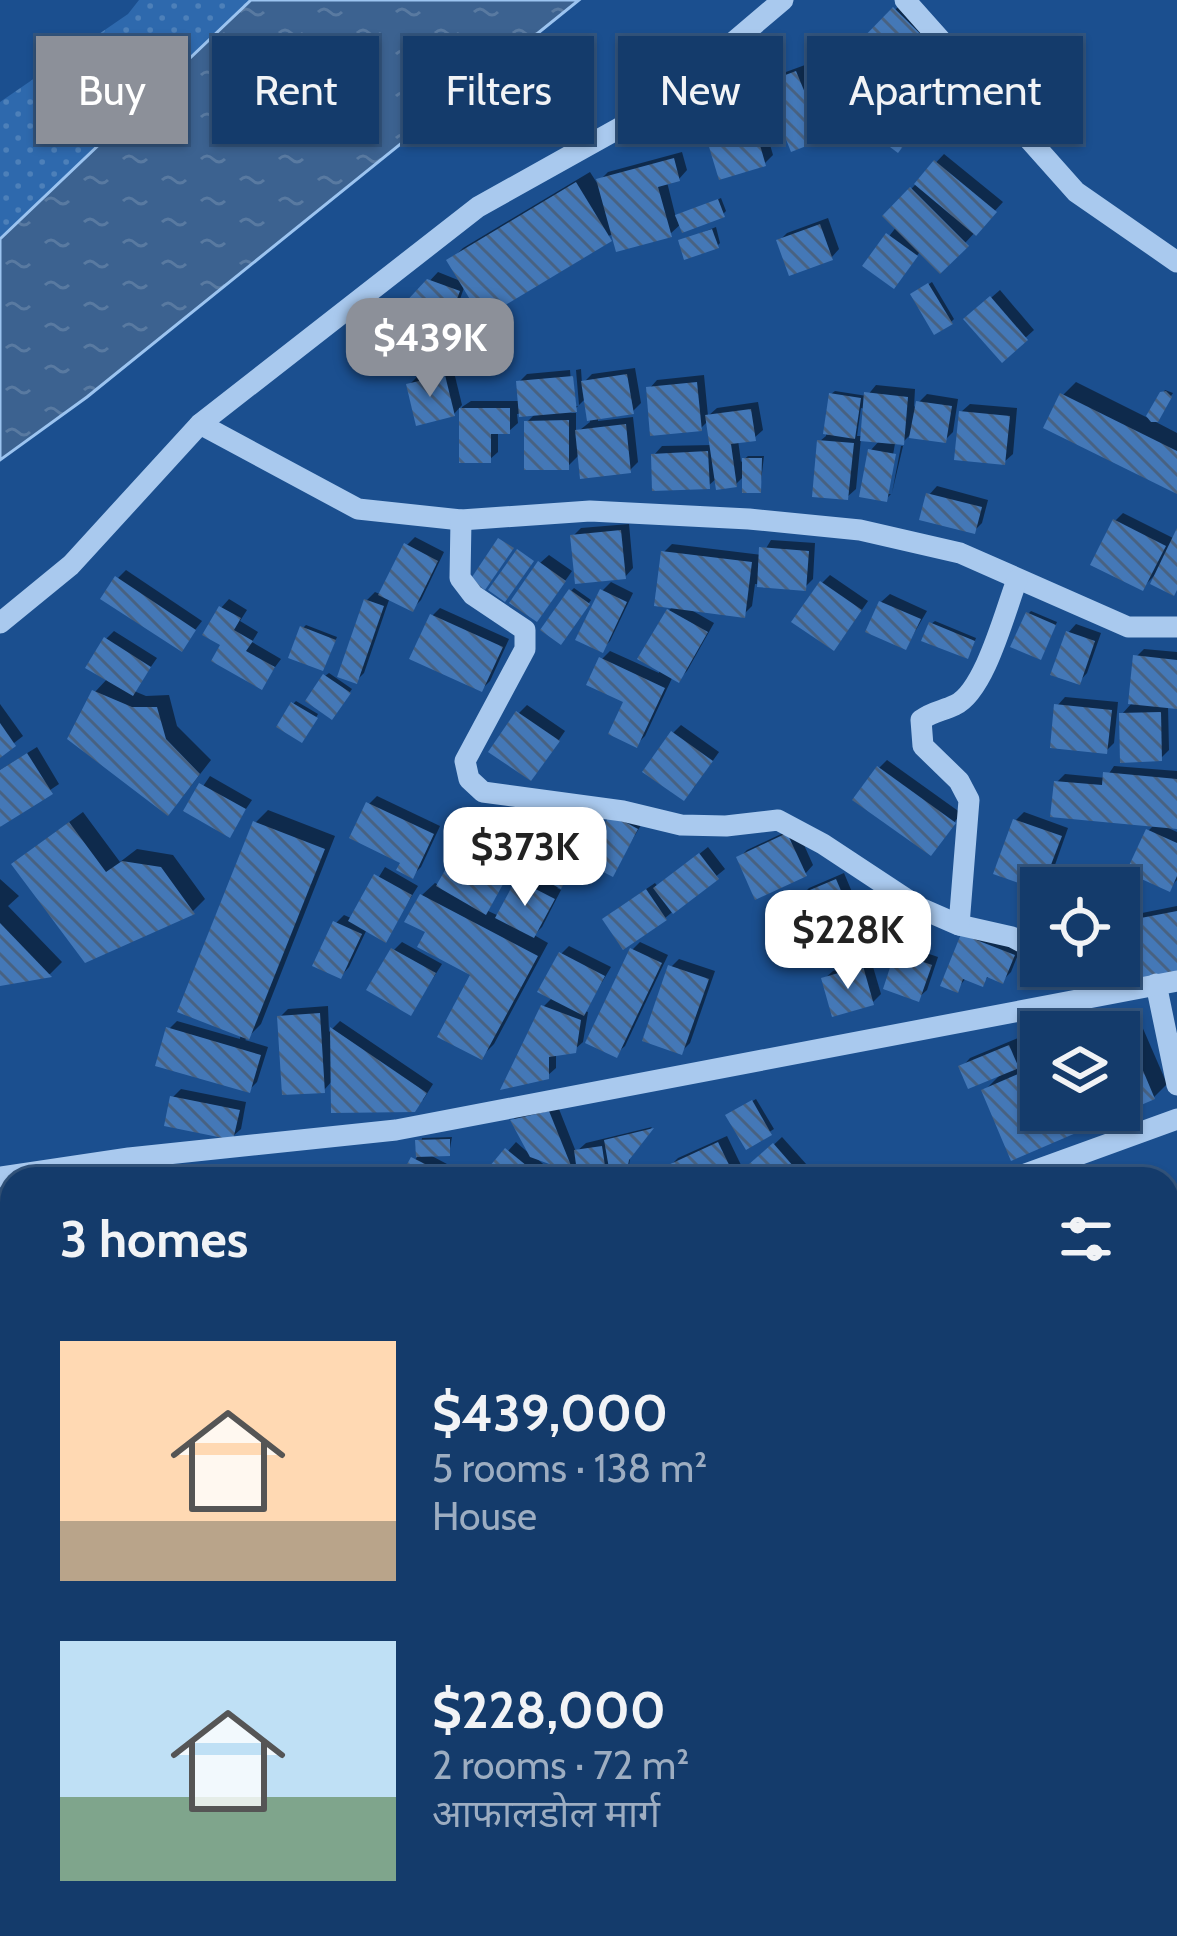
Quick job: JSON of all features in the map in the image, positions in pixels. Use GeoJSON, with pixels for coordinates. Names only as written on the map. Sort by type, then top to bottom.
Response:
{"type":"FeatureCollection","features":[{"type":"Feature","properties":{"kind":"street"},"geometry":{"type":"LineString","coordinates":[[0,623],[71,565],[200,424],[478,206],[657,107],[783,0]]}},
{"type":"Feature","properties":{"kind":"street"},"geometry":{"type":"LineString","coordinates":[[905,0],[1076,192],[1177,262]]}},
{"type":"Feature","properties":{"kind":"street"},"geometry":{"type":"LineString","coordinates":[[200,424],[358,509],[461,520],[590,511],[860,530],[960,553],[1128,627],[1177,627]]}},
{"type":"Feature","properties":{"kind":"street"},"geometry":{"type":"LineString","coordinates":[[461,520],[460,578],[473,595],[524,630],[525,649],[465,760],[470,779],[483,792],[623,811],[681,825],[778,820],[920,908],[1020,942]]}},
{"type":"Feature","properties":{"kind":"street"},"geometry":{"type":"LineString","coordinates":[[959,925],[969,800],[959,781],[923,746],[921,720],[937,709],[957,705],[979,681],[1018,580]]}},
{"type":"Feature","properties":{"kind":"street"},"geometry":{"type":"LineString","coordinates":[[142,1167],[396,1130],[1167,982],[1177,1085]]}},
{"type":"Feature","properties":{"kind":"street"},"geometry":{"type":"LineString","coordinates":[[1100,987],[1109,993]]}},
{"type":"Feature","properties":{"kind":"street"},"geometry":{"type":"LineString","coordinates":[[1045,1167],[1177,1119]]}},
{"type":"Feature","properties":{"kind":"shaded area"},"geometry":{"type":"Polygon","coordinates":[[[139,0],[251,0],[188,60],[188,36],[96,36],[128,14],[139,0]]]}},
{"type":"Feature","properties":{"kind":"shaded area"},"geometry":{"type":"Polygon","coordinates":[[[36,77],[36,144],[100,144],[0,239],[0,102],[36,77]]]}},
{"type":"Feature","properties":{"kind":"water"},"geometry":{"type":"Polygon","coordinates":[[[251,0],[579,0],[534,36],[403,36],[403,142],[87,397],[0,460],[0,239],[100,144],[188,144],[188,60],[212,37],[212,144],[379,144],[379,36],[213,36],[251,0]]]}},
{"type":"Feature","properties":{"kind":"building"},"geometry":{"type":"Polygon","coordinates":[[[893,7],[923,36],[865,36],[893,7]]]}},
{"type":"Feature","properties":{"kind":"building"},"geometry":{"type":"Polygon","coordinates":[[[796,71],[807,98],[807,144],[811,144],[791,152],[783,132],[783,76],[796,71]]]}},
{"type":"Feature","properties":{"kind":"building"},"geometry":{"type":"Polygon","coordinates":[[[708,144],[760,144],[766,166],[719,180],[708,144]]]}},
{"type":"Feature","properties":{"kind":"building"},"geometry":{"type":"Polygon","coordinates":[[[674,158],[680,181],[658,187],[672,237],[616,252],[596,179],[674,158]]]}},
{"type":"Feature","properties":{"kind":"building"},"geometry":{"type":"Polygon","coordinates":[[[934,160],[997,212],[976,236],[914,184],[934,160]]]}},
{"type":"Feature","properties":{"kind":"building"},"geometry":{"type":"Polygon","coordinates":[[[576,182],[612,241],[482,319],[446,260],[576,182]]]}},
{"type":"Feature","properties":{"kind":"building"},"geometry":{"type":"Polygon","coordinates":[[[910,187],[969,246],[940,274],[882,216],[910,187]]]}},
{"type":"Feature","properties":{"kind":"building"},"geometry":{"type":"Polygon","coordinates":[[[718,199],[725,217],[682,233],[675,215],[718,199]]]}},
{"type":"Feature","properties":{"kind":"building"},"geometry":{"type":"Polygon","coordinates":[[[820,224],[833,260],[789,276],[776,240],[820,224]]]}},
{"type":"Feature","properties":{"kind":"building"},"geometry":{"type":"Polygon","coordinates":[[[712,229],[719,248],[684,260],[678,240],[712,229]]]}},
{"type":"Feature","properties":{"kind":"building"},"geometry":{"type":"Polygon","coordinates":[[[886,233],[918,256],[894,289],[862,266],[886,233]]]}},
{"type":"Feature","properties":{"kind":"building"},"geometry":{"type":"Polygon","coordinates":[[[427,279],[460,291],[435,359],[420,353],[436,310],[422,305],[401,329],[390,319],[427,279]]]}},
{"type":"Feature","properties":{"kind":"building"},"geometry":{"type":"Polygon","coordinates":[[[928,283],[953,324],[934,335],[910,294],[928,283]]]}},
{"type":"Feature","properties":{"kind":"building"},"geometry":{"type":"Polygon","coordinates":[[[990,296],[1028,340],[1002,363],[963,319],[990,296]]]}},
{"type":"Feature","properties":{"kind":"building"},"geometry":{"type":"Polygon","coordinates":[[[373,340],[398,357],[385,376],[359,360],[373,340]]]}},
{"type":"Feature","properties":{"kind":"building"},"geometry":{"type":"Polygon","coordinates":[[[627,374],[634,414],[587,421],[581,381],[627,374]]]}},
{"type":"Feature","properties":{"kind":"building"},"geometry":{"type":"Polygon","coordinates":[[[445,375],[455,416],[416,426],[406,384],[445,375]]]}},
{"type":"Feature","properties":{"kind":"building"},"geometry":{"type":"Polygon","coordinates":[[[573,376],[577,412],[519,417],[516,381],[573,376]]]}},
{"type":"Feature","properties":{"kind":"building"},"geometry":{"type":"Polygon","coordinates":[[[697,382],[702,431],[650,436],[646,387],[697,382]]]}},
{"type":"Feature","properties":{"kind":"building"},"geometry":{"type":"Polygon","coordinates":[[[864,392],[908,397],[904,445],[860,441],[864,392]]]}},
{"type":"Feature","properties":{"kind":"building"},"geometry":{"type":"Polygon","coordinates":[[[1160,392],[1172,397],[1158,422],[1151,422],[1146,416],[1160,392]]]}},
{"type":"Feature","properties":{"kind":"building"},"geometry":{"type":"Polygon","coordinates":[[[829,393],[861,398],[855,439],[823,434],[829,393]]]}},
{"type":"Feature","properties":{"kind":"building"},"geometry":{"type":"Polygon","coordinates":[[[1060,393],[1177,451],[1177,494],[1043,428],[1060,393]]]}},
{"type":"Feature","properties":{"kind":"building"},"geometry":{"type":"Polygon","coordinates":[[[916,401],[952,406],[946,443],[909,438],[916,401]]]}},
{"type":"Feature","properties":{"kind":"building"},"geometry":{"type":"Polygon","coordinates":[[[459,408],[510,408],[510,434],[491,434],[491,463],[459,463],[459,408]]]}},
{"type":"Feature","properties":{"kind":"building"},"geometry":{"type":"Polygon","coordinates":[[[751,409],[756,441],[731,444],[737,487],[716,490],[705,415],[751,409]]]}},
{"type":"Feature","properties":{"kind":"building"},"geometry":{"type":"Polygon","coordinates":[[[959,411],[1010,416],[1005,465],[954,460],[959,411]]]}},
{"type":"Feature","properties":{"kind":"building"},"geometry":{"type":"Polygon","coordinates":[[[569,420],[569,470],[524,470],[524,421],[569,420]]]}},
{"type":"Feature","properties":{"kind":"building"},"geometry":{"type":"Polygon","coordinates":[[[626,424],[631,473],[580,479],[575,430],[626,424]]]}},
{"type":"Feature","properties":{"kind":"building"},"geometry":{"type":"Polygon","coordinates":[[[817,440],[854,443],[848,500],[812,497],[817,440]]]}},
{"type":"Feature","properties":{"kind":"building"},"geometry":{"type":"Polygon","coordinates":[[[868,449],[896,454],[887,502],[859,497],[868,449]]]}},
{"type":"Feature","properties":{"kind":"building"},"geometry":{"type":"Polygon","coordinates":[[[708,451],[710,489],[652,491],[651,454],[708,451]]]}},
{"type":"Feature","properties":{"kind":"building"},"geometry":{"type":"Polygon","coordinates":[[[742,458],[762,458],[761,493],[742,493],[742,458]]]}},
{"type":"Feature","properties":{"kind":"building"},"geometry":{"type":"Polygon","coordinates":[[[926,493],[982,507],[975,534],[919,520],[926,493]]]}},
{"type":"Feature","properties":{"kind":"building"},"geometry":{"type":"Polygon","coordinates":[[[1113,519],[1166,546],[1143,591],[1090,565],[1113,519]]]}},
{"type":"Feature","properties":{"kind":"building"},"geometry":{"type":"Polygon","coordinates":[[[1177,528],[1177,590],[1174,596],[1150,584],[1177,528]]]}},
{"type":"Feature","properties":{"kind":"building"},"geometry":{"type":"Polygon","coordinates":[[[621,530],[626,579],[575,584],[570,535],[621,530]]]}},
{"type":"Feature","properties":{"kind":"building"},"geometry":{"type":"Polygon","coordinates":[[[498,538],[514,548],[485,590],[470,580],[498,538]]]}},
{"type":"Feature","properties":{"kind":"building"},"geometry":{"type":"Polygon","coordinates":[[[404,543],[438,561],[413,612],[378,595],[404,543]]]}},
{"type":"Feature","properties":{"kind":"building"},"geometry":{"type":"Polygon","coordinates":[[[759,547],[809,551],[806,591],[757,587],[759,547]]]}},
{"type":"Feature","properties":{"kind":"building"},"geometry":{"type":"Polygon","coordinates":[[[517,549],[534,561],[505,602],[488,590],[517,549]]]}},
{"type":"Feature","properties":{"kind":"building"},"geometry":{"type":"Polygon","coordinates":[[[661,551],[752,562],[745,618],[654,606],[661,551]]]}},
{"type":"Feature","properties":{"kind":"building"},"geometry":{"type":"Polygon","coordinates":[[[538,561],[566,581],[537,622],[509,603],[538,561]]]}},
{"type":"Feature","properties":{"kind":"building"},"geometry":{"type":"Polygon","coordinates":[[[115,576],[196,630],[182,652],[100,599],[115,576]]]}},
{"type":"Feature","properties":{"kind":"building"},"geometry":{"type":"Polygon","coordinates":[[[820,581],[862,610],[834,651],[791,622],[820,581]]]}},
{"type":"Feature","properties":{"kind":"building"},"geometry":{"type":"Polygon","coordinates":[[[569,589],[590,604],[561,645],[540,630],[569,589]]]}},
{"type":"Feature","properties":{"kind":"building"},"geometry":{"type":"Polygon","coordinates":[[[600,589],[627,602],[603,653],[575,640],[600,589]]]}},
{"type":"Feature","properties":{"kind":"building"},"geometry":{"type":"Polygon","coordinates":[[[364,599],[384,606],[357,684],[337,677],[364,599]]]}},
{"type":"Feature","properties":{"kind":"building"},"geometry":{"type":"Polygon","coordinates":[[[879,601],[921,619],[906,650],[865,632],[879,601]]]}},
{"type":"Feature","properties":{"kind":"building"},"geometry":{"type":"Polygon","coordinates":[[[219,606],[241,618],[234,630],[253,641],[246,651],[275,667],[262,690],[211,661],[220,645],[202,635],[219,606]]]}},
{"type":"Feature","properties":{"kind":"building"},"geometry":{"type":"Polygon","coordinates":[[[667,609],[708,632],[679,683],[637,659],[667,609]]]}},
{"type":"Feature","properties":{"kind":"building"},"geometry":{"type":"Polygon","coordinates":[[[1026,612],[1056,625],[1041,660],[1010,647],[1026,612]]]}},
{"type":"Feature","properties":{"kind":"building"},"geometry":{"type":"Polygon","coordinates":[[[430,614],[503,647],[482,692],[409,659],[430,614]]]}},
{"type":"Feature","properties":{"kind":"building"},"geometry":{"type":"Polygon","coordinates":[[[929,622],[975,641],[968,659],[921,641],[929,622]]]}},
{"type":"Feature","properties":{"kind":"building"},"geometry":{"type":"Polygon","coordinates":[[[300,626],[336,640],[323,671],[288,658],[300,626]]]}},
{"type":"Feature","properties":{"kind":"building"},"geometry":{"type":"Polygon","coordinates":[[[1066,631],[1095,641],[1080,685],[1050,675],[1066,631]]]}},
{"type":"Feature","properties":{"kind":"building"},"geometry":{"type":"Polygon","coordinates":[[[104,637],[151,667],[133,696],[85,668],[104,637]]]}},
{"type":"Feature","properties":{"kind":"building"},"geometry":{"type":"Polygon","coordinates":[[[1133,655],[1177,660],[1177,709],[1128,704],[1133,655]]]}},
{"type":"Feature","properties":{"kind":"building"},"geometry":{"type":"Polygon","coordinates":[[[599,657],[665,688],[637,748],[608,734],[623,702],[586,685],[599,657]]]}},
{"type":"Feature","properties":{"kind":"building"},"geometry":{"type":"Polygon","coordinates":[[[323,674],[351,693],[332,720],[305,701],[323,674]]]}},
{"type":"Feature","properties":{"kind":"building"},"geometry":{"type":"Polygon","coordinates":[[[92,690],[132,707],[157,707],[166,739],[200,774],[168,816],[67,739],[92,690]]]}},
{"type":"Feature","properties":{"kind":"building"},"geometry":{"type":"Polygon","coordinates":[[[291,702],[318,718],[302,743],[276,727],[291,702]]]}},
{"type":"Feature","properties":{"kind":"building"},"geometry":{"type":"Polygon","coordinates":[[[1054,704],[1112,710],[1107,754],[1050,748],[1054,704]]]}},
{"type":"Feature","properties":{"kind":"building"},"geometry":{"type":"Polygon","coordinates":[[[516,711],[560,741],[531,781],[488,752],[516,711]]]}},
{"type":"Feature","properties":{"kind":"building"},"geometry":{"type":"Polygon","coordinates":[[[1161,712],[1162,761],[1120,763],[1119,713],[1161,712]]]}},
{"type":"Feature","properties":{"kind":"building"},"geometry":{"type":"Polygon","coordinates":[[[0,723],[16,746],[0,758],[0,723]]]}},
{"type":"Feature","properties":{"kind":"building"},"geometry":{"type":"Polygon","coordinates":[[[671,731],[713,761],[684,801],[642,772],[671,731]]]}},
{"type":"Feature","properties":{"kind":"building"},"geometry":{"type":"Polygon","coordinates":[[[27,753],[53,794],[0,827],[0,770],[27,753]]]}},
{"type":"Feature","properties":{"kind":"building"},"geometry":{"type":"Polygon","coordinates":[[[877,766],[956,823],[931,856],[852,800],[877,766]]]}},
{"type":"Feature","properties":{"kind":"building"},"geometry":{"type":"Polygon","coordinates":[[[1103,772],[1177,779],[1177,829],[1050,817],[1054,781],[1102,785],[1103,772]]]}},
{"type":"Feature","properties":{"kind":"building"},"geometry":{"type":"Polygon","coordinates":[[[199,783],[246,809],[230,838],[183,811],[199,783]]]}},
{"type":"Feature","properties":{"kind":"building"},"geometry":{"type":"Polygon","coordinates":[[[366,802],[434,834],[413,879],[396,870],[400,863],[349,838],[366,802]]]}},
{"type":"Feature","properties":{"kind":"building"},"geometry":{"type":"Polygon","coordinates":[[[546,804],[594,828],[580,856],[532,832],[546,804]]]}},
{"type":"Feature","properties":{"kind":"building"},"geometry":{"type":"Polygon","coordinates":[[[610,814],[638,829],[613,877],[584,862],[610,814]]]}},
{"type":"Feature","properties":{"kind":"building"},"geometry":{"type":"Polygon","coordinates":[[[1013,819],[1062,836],[1050,867],[1020,867],[1020,884],[993,874],[1013,819]]]}},
{"type":"Feature","properties":{"kind":"building"},"geometry":{"type":"Polygon","coordinates":[[[253,821],[325,849],[249,1040],[177,1012],[253,821]]]}},
{"type":"Feature","properties":{"kind":"building"},"geometry":{"type":"Polygon","coordinates":[[[69,822],[106,872],[122,861],[161,867],[195,914],[85,963],[11,864],[69,822]]]}},
{"type":"Feature","properties":{"kind":"building"},"geometry":{"type":"Polygon","coordinates":[[[515,829],[575,861],[561,889],[501,857],[515,829]]]}},
{"type":"Feature","properties":{"kind":"building"},"geometry":{"type":"Polygon","coordinates":[[[1146,829],[1177,843],[1177,876],[1170,892],[1140,878],[1140,867],[1128,867],[1146,829]]]}},
{"type":"Feature","properties":{"kind":"building"},"geometry":{"type":"Polygon","coordinates":[[[787,833],[807,876],[755,900],[736,857],[787,833]]]}},
{"type":"Feature","properties":{"kind":"building"},"geometry":{"type":"Polygon","coordinates":[[[457,849],[507,877],[486,915],[436,886],[457,849]]]}},
{"type":"Feature","properties":{"kind":"building"},"geometry":{"type":"Polygon","coordinates":[[[699,853],[719,879],[673,914],[653,888],[699,853]]]}},
{"type":"Feature","properties":{"kind":"building"},"geometry":{"type":"Polygon","coordinates":[[[374,874],[412,895],[386,943],[348,921],[374,874]]]}},
{"type":"Feature","properties":{"kind":"building"},"geometry":{"type":"Polygon","coordinates":[[[516,879],[555,899],[534,938],[495,918],[516,879]]]}},
{"type":"Feature","properties":{"kind":"building"},"geometry":{"type":"Polygon","coordinates":[[[836,879],[854,921],[816,938],[798,895],[836,879]]]}},
{"type":"Feature","properties":{"kind":"building"},"geometry":{"type":"Polygon","coordinates":[[[646,889],[667,920],[623,950],[602,919],[646,889]]]}},
{"type":"Feature","properties":{"kind":"building"},"geometry":{"type":"Polygon","coordinates":[[[420,894],[538,956],[482,1060],[437,1037],[470,975],[417,947],[425,932],[404,922],[420,894]]]}},
{"type":"Feature","properties":{"kind":"building"},"geometry":{"type":"Polygon","coordinates":[[[793,898],[811,936],[785,949],[768,910],[793,898]]]}},
{"type":"Feature","properties":{"kind":"building"},"geometry":{"type":"Polygon","coordinates":[[[1177,911],[1177,974],[1140,981],[1140,918],[1177,911]]]}},
{"type":"Feature","properties":{"kind":"building"},"geometry":{"type":"Polygon","coordinates":[[[333,921],[362,934],[341,979],[312,966],[333,921]]]}},
{"type":"Feature","properties":{"kind":"building"},"geometry":{"type":"Polygon","coordinates":[[[0,923],[52,977],[0,986],[0,923]]]}},
{"type":"Feature","properties":{"kind":"building"},"geometry":{"type":"Polygon","coordinates":[[[961,934],[1015,955],[1003,984],[987,977],[983,987],[963,979],[958,993],[940,986],[961,934]]]}},
{"type":"Feature","properties":{"kind":"building"},"geometry":{"type":"Polygon","coordinates":[[[391,948],[436,973],[411,1016],[366,990],[391,948]]]}},
{"type":"Feature","properties":{"kind":"building"},"geometry":{"type":"Polygon","coordinates":[[[630,948],[662,963],[617,1058],[585,1043],[630,948]]]}},
{"type":"Feature","properties":{"kind":"building"},"geometry":{"type":"Polygon","coordinates":[[[559,952],[605,976],[584,1016],[537,992],[559,952]]]}},
{"type":"Feature","properties":{"kind":"building"},"geometry":{"type":"Polygon","coordinates":[[[895,952],[932,965],[919,1002],[883,989],[895,952]]]}},
{"type":"Feature","properties":{"kind":"building"},"geometry":{"type":"Polygon","coordinates":[[[668,965],[709,979],[682,1055],[642,1041],[668,965]]]}},
{"type":"Feature","properties":{"kind":"building"},"geometry":{"type":"Polygon","coordinates":[[[863,966],[874,1005],[832,1017],[821,978],[863,966]]]}},
{"type":"Feature","properties":{"kind":"building"},"geometry":{"type":"Polygon","coordinates":[[[541,1005],[581,1020],[576,1053],[549,1057],[549,1079],[500,1090],[541,1005]]]}},
{"type":"Feature","properties":{"kind":"building"},"geometry":{"type":"Polygon","coordinates":[[[320,1013],[325,1093],[282,1095],[277,1016],[320,1013]]]}},
{"type":"Feature","properties":{"kind":"building"},"geometry":{"type":"Polygon","coordinates":[[[166,1027],[261,1055],[250,1093],[155,1066],[166,1027]]]}},
{"type":"Feature","properties":{"kind":"building"},"geometry":{"type":"Polygon","coordinates":[[[330,1027],[427,1093],[415,1112],[331,1113],[330,1027]]]}},
{"type":"Feature","properties":{"kind":"building"},"geometry":{"type":"Polygon","coordinates":[[[1009,1045],[1019,1068],[968,1089],[958,1066],[1009,1045]]]}},
{"type":"Feature","properties":{"kind":"building"},"geometry":{"type":"Polygon","coordinates":[[[1140,1064],[1155,1099],[1140,1105],[1140,1064]]]}},
{"type":"Feature","properties":{"kind":"building"},"geometry":{"type":"Polygon","coordinates":[[[1020,1073],[1020,1131],[1081,1131],[1011,1161],[981,1090],[1020,1073]]]}},
{"type":"Feature","properties":{"kind":"building"},"geometry":{"type":"Polygon","coordinates":[[[170,1096],[240,1110],[233,1140],[164,1126],[170,1096]]]}},
{"type":"Feature","properties":{"kind":"building"},"geometry":{"type":"Polygon","coordinates":[[[752,1100],[772,1135],[746,1150],[725,1115],[752,1100]]]}},
{"type":"Feature","properties":{"kind":"building"},"geometry":{"type":"Polygon","coordinates":[[[549,1111],[572,1167],[530,1157],[510,1120],[549,1111]]]}},
{"type":"Feature","properties":{"kind":"building"},"geometry":{"type":"Polygon","coordinates":[[[654,1128],[628,1167],[609,1167],[604,1140],[654,1128]]]}},
{"type":"Feature","properties":{"kind":"building"},"geometry":{"type":"Polygon","coordinates":[[[450,1139],[450,1156],[416,1157],[415,1140],[450,1139]]]}},
{"type":"Feature","properties":{"kind":"building"},"geometry":{"type":"Polygon","coordinates":[[[718,1142],[730,1167],[667,1167],[718,1142]]]}},
{"type":"Feature","properties":{"kind":"building"},"geometry":{"type":"Polygon","coordinates":[[[773,1143],[794,1167],[750,1167],[773,1143]]]}},
{"type":"Feature","properties":{"kind":"building"},"geometry":{"type":"Polygon","coordinates":[[[602,1146],[605,1167],[576,1167],[574,1150],[602,1146]]]}},
{"type":"Feature","properties":{"kind":"building"},"geometry":{"type":"Polygon","coordinates":[[[505,1148],[528,1167],[489,1167],[505,1148]]]}},
{"type":"Feature","properties":{"kind":"building"},"geometry":{"type":"Polygon","coordinates":[[[411,1157],[431,1167],[406,1167],[411,1157]]]}}]}
